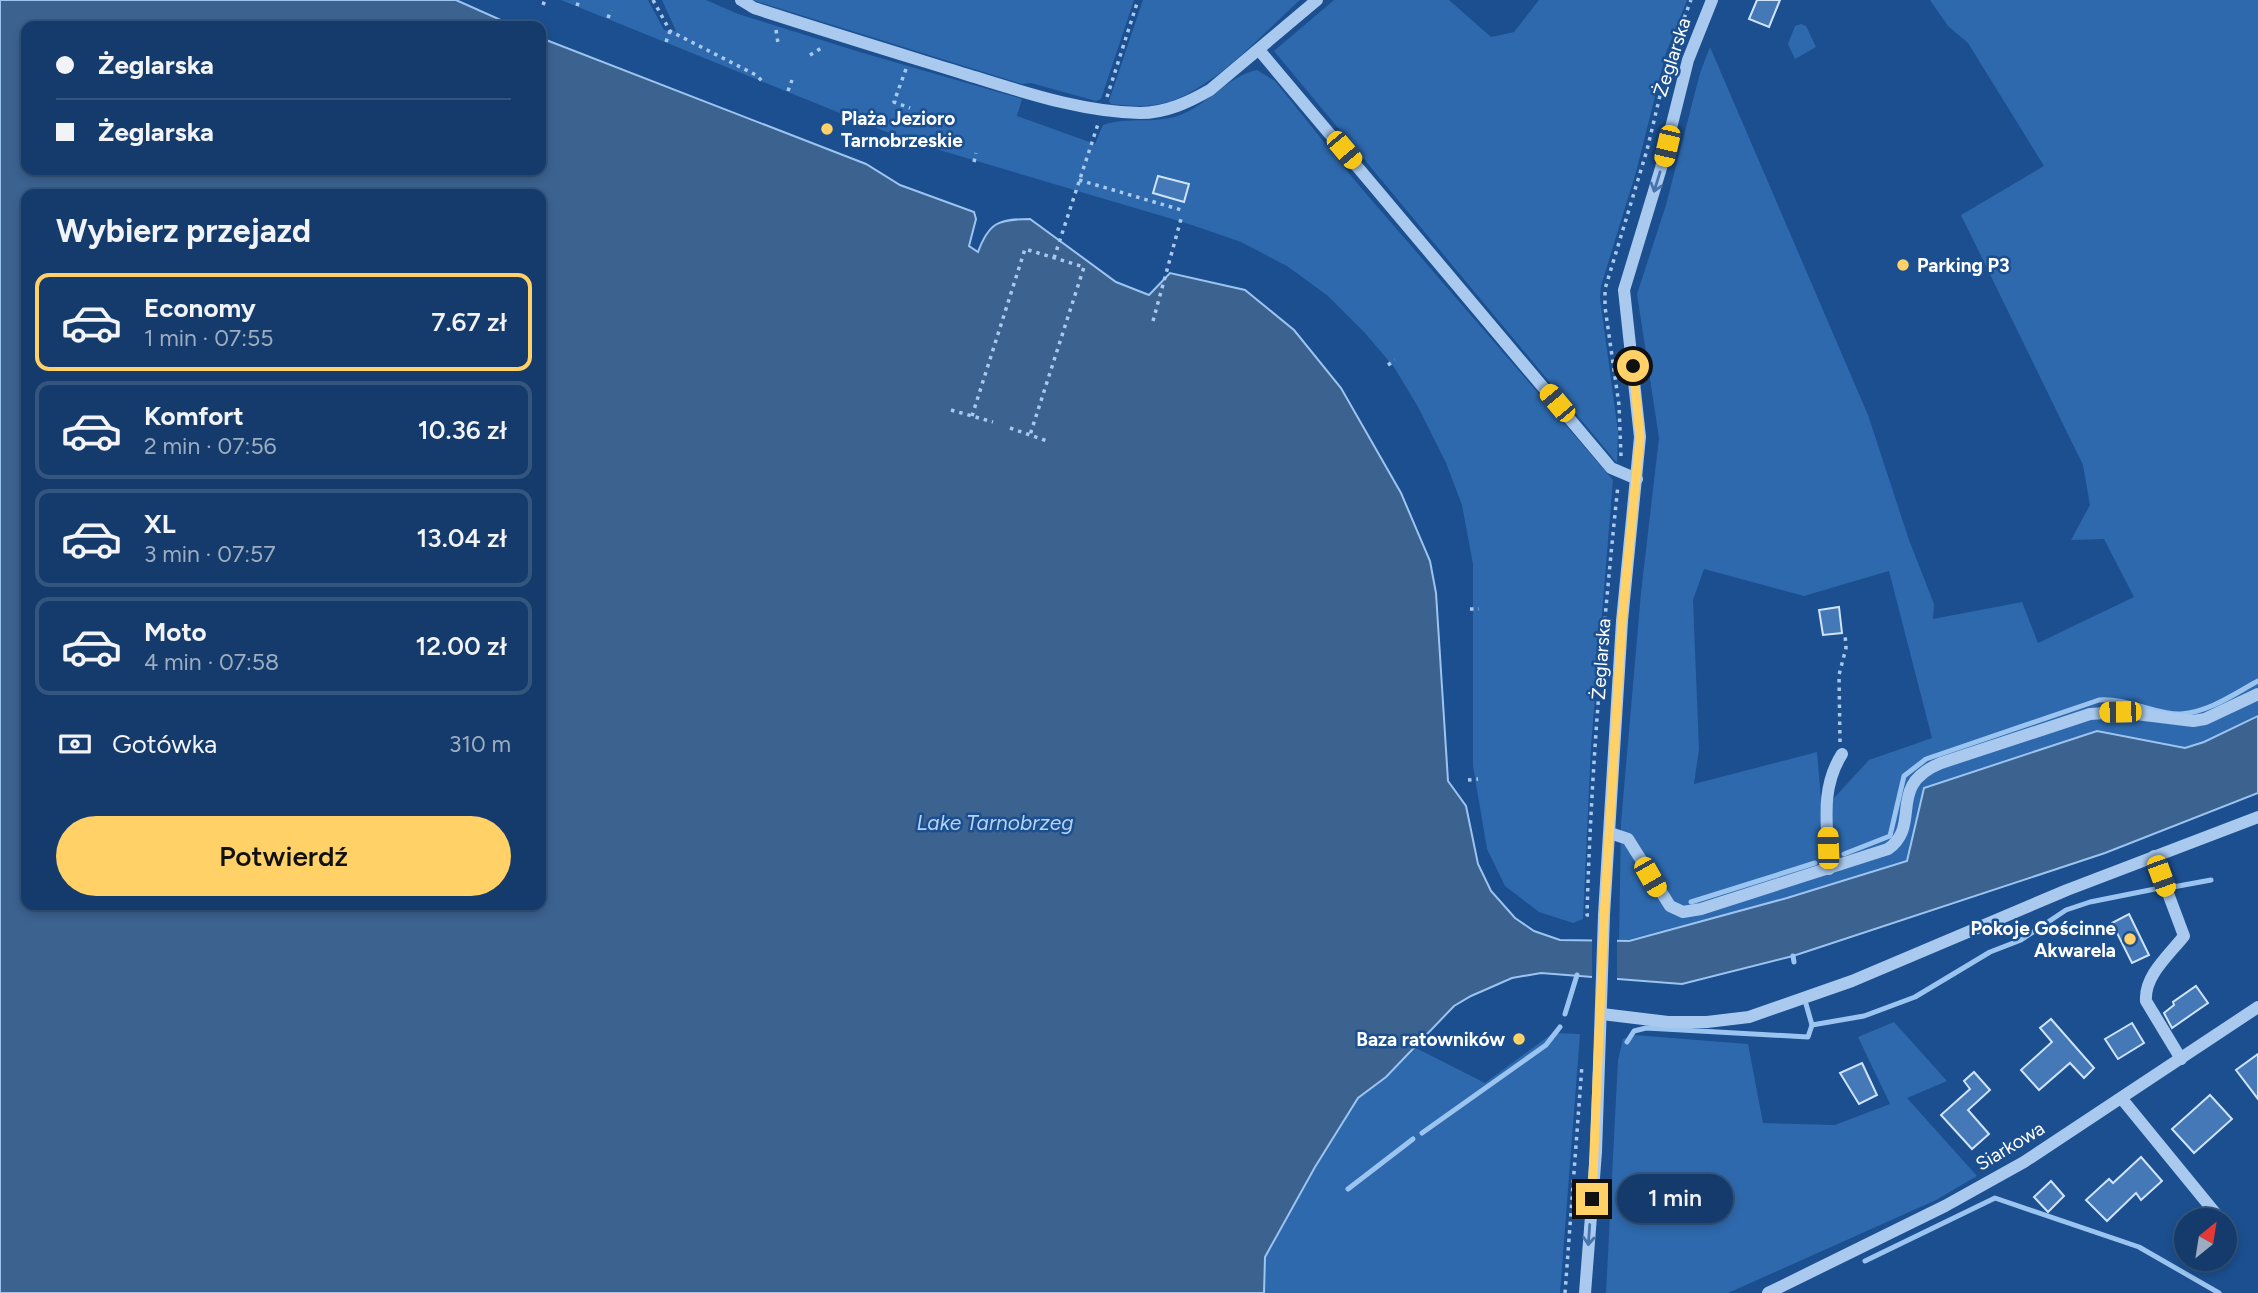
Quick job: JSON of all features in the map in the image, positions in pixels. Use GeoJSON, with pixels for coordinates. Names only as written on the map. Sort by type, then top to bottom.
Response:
{"type":"FeatureCollection","features":[{"type":"Feature","properties":{"kind":"street"},"geometry":{"type":"LineString","coordinates":[[741,0],[754,8],[1021,91],[1077,106],[1142,113],[1166,110],[1210,90],[1317,0]]}},
{"type":"Feature","properties":{"kind":"street","name":"Żeglarska"},"geometry":{"type":"LineString","coordinates":[[1585,1293],[1622,621],[1640,437],[1623,290],[1661,168],[1688,60],[1712,0]]}},
{"type":"Feature","properties":{"kind":"street"},"geometry":{"type":"LineString","coordinates":[[1259,50],[1611,468],[1637,479]]}},
{"type":"Feature","properties":{"kind":"street"},"geometry":{"type":"LineString","coordinates":[[1610,833],[1628,839],[1661,896],[1670,906],[1683,912],[1701,909],[1880,852],[1895,844],[1903,829],[1912,783],[1926,769],[1941,763],[2090,713],[2120,712],[2193,721],[2205,719],[2258,694]]}},
{"type":"Feature","properties":{"kind":"street"},"geometry":{"type":"LineString","coordinates":[[1829,869],[1826,796],[1830,775],[1842,754]]}},
{"type":"Feature","properties":{"kind":"street"},"geometry":{"type":"LineString","coordinates":[[1602,1014],[1707,1022],[1749,1017],[1852,981],[1983,924],[2258,817]]}},
{"type":"Feature","properties":{"kind":"street"},"geometry":{"type":"LineString","coordinates":[[2154,856],[2184,936],[2154,974],[2146,992],[2146,1002],[2181,1059]]}},
{"type":"Feature","properties":{"kind":"street","name":"Siarkowa"},"geometry":{"type":"LineString","coordinates":[[1768,1293],[1945,1206],[2024,1162],[2258,1007]]}},
{"type":"Feature","properties":{"kind":"street"},"geometry":{"type":"LineString","coordinates":[[2122,1099],[2211,1208]]}},
{"type":"Feature","properties":{"kind":"path"},"geometry":{"type":"LineString","coordinates":[[577,6],[579,0]]}},
{"type":"Feature","properties":{"kind":"path"},"geometry":{"type":"LineString","coordinates":[[653,0],[670,31],[756,75],[762,81]]}},
{"type":"Feature","properties":{"kind":"path"},"geometry":{"type":"LineString","coordinates":[[1054,258],[1139,0]]}},
{"type":"Feature","properties":{"kind":"path"},"geometry":{"type":"LineString","coordinates":[[608,18],[611,10]]}},
{"type":"Feature","properties":{"kind":"path"},"geometry":{"type":"LineString","coordinates":[[666,42],[670,31]]}},
{"type":"Feature","properties":{"kind":"path"},"geometry":{"type":"LineString","coordinates":[[910,57],[894,102],[910,108]]}},
{"type":"Feature","properties":{"kind":"path"},"geometry":{"type":"LineString","coordinates":[[788,91],[792,80]]}},
{"type":"Feature","properties":{"kind":"path"},"geometry":{"type":"LineString","coordinates":[[974,162],[976,153]]}},
{"type":"Feature","properties":{"kind":"path"},"geometry":{"type":"LineString","coordinates":[[1079,180],[1185,211]]}},
{"type":"Feature","properties":{"kind":"path"},"geometry":{"type":"LineString","coordinates":[[1153,321],[1181,219]]}},
{"type":"Feature","properties":{"kind":"path"},"geometry":{"type":"LineString","coordinates":[[972,416],[1025,249],[1084,267],[1030,435]]}},
{"type":"Feature","properties":{"kind":"path"},"geometry":{"type":"LineString","coordinates":[[1388,365],[1395,360]]}},
{"type":"Feature","properties":{"kind":"path"},"geometry":{"type":"LineString","coordinates":[[951,410],[993,422]]}},
{"type":"Feature","properties":{"kind":"path"},"geometry":{"type":"LineString","coordinates":[[1010,428],[1051,442]]}},
{"type":"Feature","properties":{"kind":"path"},"geometry":{"type":"LineString","coordinates":[[1470,609],[1479,609]]}},
{"type":"Feature","properties":{"kind":"path"},"geometry":{"type":"LineString","coordinates":[[1842,754],[1838,712],[1839,667],[1846,648],[1845,634]]}},
{"type":"Feature","properties":{"kind":"path"},"geometry":{"type":"LineString","coordinates":[[1468,780],[1478,779]]}},
{"type":"Feature","properties":{"kind":"path"},"geometry":{"type":"LineString","coordinates":[[1565,1293],[1585,1055]]}},
{"type":"Feature","properties":{"kind":"shaded area"},"geometry":{"type":"Polygon","coordinates":[[[561,0],[648,0],[664,30],[676,31],[662,0],[706,0],[738,14],[1022,99],[1017,116],[1095,144],[1103,125],[1163,119],[1183,114],[1247,73],[1257,70],[1275,81],[1356,182],[1613,480],[1591,746],[1583,919],[1573,923],[1539,912],[1505,886],[1487,849],[1473,766],[1473,564],[1462,505],[1446,463],[1394,367],[1328,296],[1287,266],[1241,242],[909,141],[561,0]]]}},
{"type":"Feature","properties":{"kind":"shaded area"},"geometry":{"type":"Polygon","coordinates":[[[752,0],[1134,0],[1101,99],[1096,101],[1031,83],[1022,84],[752,0]]]}},
{"type":"Feature","properties":{"kind":"shaded area"},"geometry":{"type":"Polygon","coordinates":[[[1143,0],[1300,0],[1223,71],[1188,94],[1156,105],[1111,104],[1109,101],[1143,0]]]}},
{"type":"Feature","properties":{"kind":"shaded area"},"geometry":{"type":"Polygon","coordinates":[[[1334,0],[1449,0],[1491,37],[1514,32],[1539,0],[1687,0],[1666,53],[1636,172],[1601,286],[1600,298],[1618,432],[1617,463],[1274,51],[1334,0]]]}},
{"type":"Feature","properties":{"kind":"shaded area"},"geometry":{"type":"Polygon","coordinates":[[[1930,0],[2258,0],[2258,716],[2204,742],[2185,748],[2097,731],[1924,788],[1907,861],[1787,898],[1619,942],[1621,823],[1641,593],[1659,438],[1637,294],[1666,205],[1700,73],[1710,47],[1868,415],[1909,540],[1934,604],[1933,619],[2022,602],[2038,643],[2134,597],[2104,539],[2071,540],[2090,505],[2083,465],[1961,215],[2044,166],[1968,43],[1948,26],[1930,0]],[[1704,569],[1693,600],[1699,749],[1694,784],[1817,752],[1822,811],[1869,760],[1932,738],[1889,571],[1804,596],[1704,569]]]}},
{"type":"Feature","properties":{"kind":"shaded area"},"geometry":{"type":"Polygon","coordinates":[[[1795,26],[1806,26],[1816,47],[1795,59],[1788,44],[1795,26]]]}},
{"type":"Feature","properties":{"kind":"shaded area"},"geometry":{"type":"Polygon","coordinates":[[[1894,1022],[1947,1081],[1907,1098],[1977,1176],[1936,1200],[1728,1293],[1606,1293],[1618,1060],[1623,1039],[1634,1035],[1748,1044],[1763,1123],[1835,1125],[1890,1104],[1858,1037],[1894,1022]]]}},
{"type":"Feature","properties":{"kind":"shaded area"},"geometry":{"type":"Polygon","coordinates":[[[1553,1033],[1580,1034],[1560,1293],[1232,1293],[1231,1212],[1412,1046],[1485,1083],[1553,1033]]]}},
{"type":"Feature","properties":{"kind":"water","name":"Lake Tarnobrzeg"},"geometry":{"type":"Polygon","coordinates":[[[0,0],[456,0],[503,21],[21,21],[21,175],[546,175],[546,40],[866,164],[900,185],[974,212],[976,219],[969,246],[978,252],[986,234],[996,224],[1030,219],[1116,282],[1149,295],[1170,273],[1245,290],[1294,330],[1341,388],[1401,493],[1430,561],[1436,593],[1448,781],[1466,806],[1478,864],[1491,891],[1515,918],[1534,931],[1560,940],[1629,941],[1787,898],[1907,861],[1924,788],[2097,731],[2185,748],[2204,742],[2258,716],[2258,793],[2105,853],[1793,956],[1682,984],[1541,973],[1512,978],[1471,996],[1454,1006],[1386,1077],[1358,1098],[1315,1167],[1265,1257],[1264,1293],[0,1293],[0,0]]]}},
{"type":"Feature","properties":{"kind":"pier"},"geometry":{"type":"Polygon","coordinates":[[[1592,938],[1617,939],[1617,982],[1592,982],[1592,938]]]}},
{"type":"Feature","properties":{"kind":"building"},"geometry":{"type":"Polygon","coordinates":[[[1757,0],[1780,0],[1769,27],[1749,19],[1757,0]]]}},
{"type":"Feature","properties":{"kind":"building"},"geometry":{"type":"Polygon","coordinates":[[[1158,176],[1189,184],[1184,202],[1153,193],[1158,176]]]}},
{"type":"Feature","properties":{"kind":"building"},"geometry":{"type":"Polygon","coordinates":[[[1839,607],[1842,633],[1823,635],[1819,610],[1839,607]]]}},
{"type":"Feature","properties":{"kind":"building","name":"Pokoje Gościnne Akwarela"},"geometry":{"type":"Polygon","coordinates":[[[2129,914],[2149,955],[2132,963],[2112,923],[2129,914]]]}},
{"type":"Feature","properties":{"kind":"building"},"geometry":{"type":"Polygon","coordinates":[[[2196,986],[2208,1003],[2172,1028],[2164,1013],[2174,1005],[2173,1002],[2196,986]]]}},
{"type":"Feature","properties":{"kind":"building"},"geometry":{"type":"Polygon","coordinates":[[[2051,1019],[2094,1068],[2084,1078],[2070,1063],[2039,1090],[2021,1070],[2052,1042],[2040,1028],[2051,1019]]]}},
{"type":"Feature","properties":{"kind":"building"},"geometry":{"type":"Polygon","coordinates":[[[2132,1023],[2144,1043],[2118,1059],[2105,1039],[2132,1023]]]}},
{"type":"Feature","properties":{"kind":"building"},"geometry":{"type":"Polygon","coordinates":[[[2258,1054],[2258,1099],[2236,1070],[2258,1054]]]}},
{"type":"Feature","properties":{"kind":"building"},"geometry":{"type":"Polygon","coordinates":[[[1862,1063],[1877,1095],[1859,1104],[1840,1073],[1862,1063]]]}},
{"type":"Feature","properties":{"kind":"building"},"geometry":{"type":"Polygon","coordinates":[[[1974,1072],[1990,1090],[1968,1110],[1989,1134],[1972,1149],[1941,1115],[1970,1089],[1964,1081],[1974,1072]]]}},
{"type":"Feature","properties":{"kind":"building"},"geometry":{"type":"Polygon","coordinates":[[[2210,1095],[2232,1119],[2194,1153],[2172,1129],[2210,1095]]]}},
{"type":"Feature","properties":{"kind":"building"},"geometry":{"type":"Polygon","coordinates":[[[2141,1157],[2162,1181],[2141,1200],[2136,1193],[2107,1221],[2086,1200],[2109,1179],[2113,1183],[2141,1157]]]}},
{"type":"Feature","properties":{"kind":"building"},"geometry":{"type":"Polygon","coordinates":[[[2051,1181],[2064,1196],[2048,1212],[2034,1197],[2051,1181]]]}},
{"type":"Feature","properties":{"kind":"waterway"},"geometry":{"type":"LineString","coordinates":[[1844,854],[1890,836],[1904,776],[1926,759],[2099,700],[2121,701],[2172,714],[2191,713],[2230,697],[2258,681]]}},
{"type":"Feature","properties":{"kind":"waterway"},"geometry":{"type":"LineString","coordinates":[[1691,902],[1815,863]]}},
{"type":"Feature","properties":{"kind":"waterway"},"geometry":{"type":"LineString","coordinates":[[2173,887],[2211,880]]}},
{"type":"Feature","properties":{"kind":"waterway"},"geometry":{"type":"LineString","coordinates":[[1812,1025],[1864,1016],[1915,997],[1990,952],[2021,940],[2066,910],[2090,902],[2155,889]]}},
{"type":"Feature","properties":{"kind":"waterway"},"geometry":{"type":"LineString","coordinates":[[1793,956],[1794,962]]}},
{"type":"Feature","properties":{"kind":"waterway"},"geometry":{"type":"LineString","coordinates":[[1565,1014],[1577,975]]}},
{"type":"Feature","properties":{"kind":"waterway"},"geometry":{"type":"LineString","coordinates":[[1627,1042],[1634,1031],[1646,1028],[1808,1037],[1812,1025],[1806,1004]]}},
{"type":"Feature","properties":{"kind":"waterway"},"geometry":{"type":"LineString","coordinates":[[1422,1133],[1546,1045],[1560,1027]]}},
{"type":"Feature","properties":{"kind":"waterway"},"geometry":{"type":"LineString","coordinates":[[1348,1189],[1413,1139]]}},
{"type":"Feature","properties":{"kind":"waterway"},"geometry":{"type":"LineString","coordinates":[[1865,1261],[1995,1198],[2139,1247],[2219,1293]]}},
{"type":"Feature","properties":{"kind":"place","name":"Plaża Jezioro Tarnobrzeskie"},"geometry":{"type":"Point","coordinates":[827,129]}},
{"type":"Feature","properties":{"kind":"place","name":"Parking P3"},"geometry":{"type":"Point","coordinates":[1903,265]}},
{"type":"Feature","properties":{"kind":"place","name":"Pokoje Gościnne Akwarela"},"geometry":{"type":"Point","coordinates":[2130,939]}},
{"type":"Feature","properties":{"kind":"place","name":"Baza ratowników"},"geometry":{"type":"Point","coordinates":[1519,1039]}},
{"type":"Feature","properties":{"kind":"route"},"geometry":{"type":"LineString","coordinates":[[1592,1199],[1604,918],[1622,621],[1640,437],[1633,366]]}}]}
